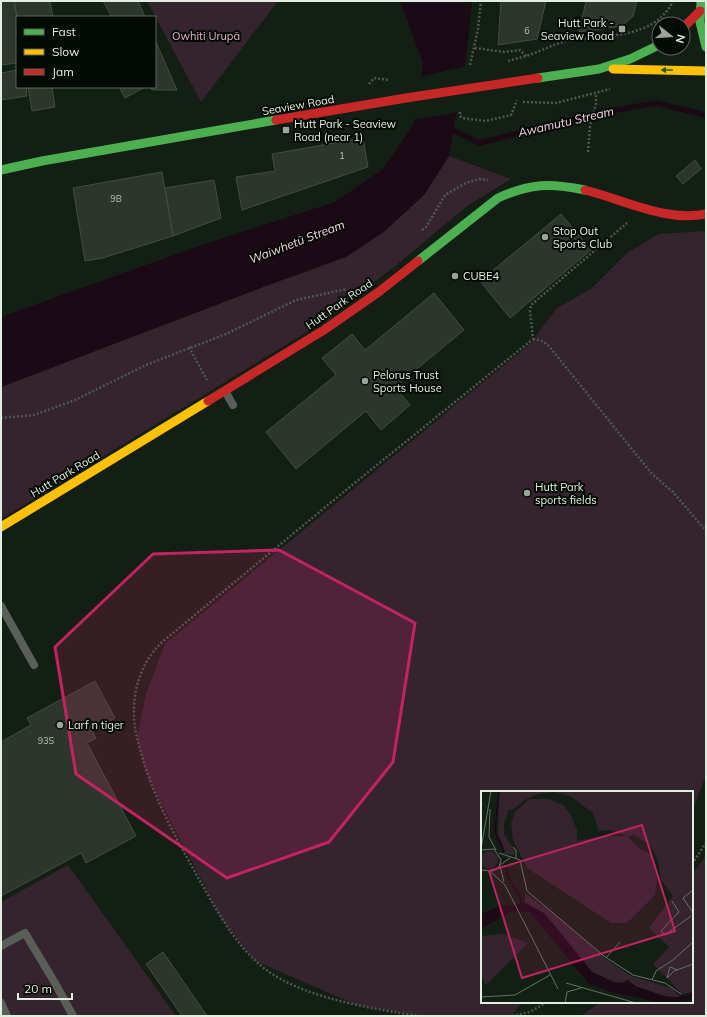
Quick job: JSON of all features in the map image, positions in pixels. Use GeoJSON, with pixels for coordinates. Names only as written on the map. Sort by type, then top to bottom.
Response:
{"type":"FeatureCollection","features":[{"type":"Feature","properties":{"kind":"main road"},"geometry":{"type":"LineString","coordinates":[[701,1],[701,28],[706,47]]}},
{"type":"Feature","properties":{"kind":"main road"},"geometry":{"type":"LineString","coordinates":[[691,20],[700,11]]}},
{"type":"Feature","properties":{"kind":"main road","name":"Seaview Road"},"geometry":{"type":"LineString","coordinates":[[1,170],[42,161],[406,98],[599,69],[630,59],[651,49]]}},
{"type":"Feature","properties":{"kind":"main road","name":"Seaview Road"},"geometry":{"type":"LineString","coordinates":[[599,69],[706,71]]}},
{"type":"Feature","properties":{"kind":"main road","name":"Hutt Park Road"},"geometry":{"type":"LineString","coordinates":[[1,527],[324,330],[380,291],[498,198],[517,190],[539,185],[565,186],[678,217],[692,217],[706,214]]}},
{"type":"Feature","properties":{"kind":"lane"},"geometry":{"type":"LineString","coordinates":[[225,390],[233,404]]}},
{"type":"Feature","properties":{"kind":"lane"},"geometry":{"type":"LineString","coordinates":[[1,606],[34,665]]}},
{"type":"Feature","properties":{"kind":"lane"},"geometry":{"type":"LineString","coordinates":[[1,946],[25,933],[73,1016]]}},
{"type":"Feature","properties":{"kind":"lane"},"geometry":{"type":"LineString","coordinates":[[1,1004],[7,1016]]}},
{"type":"Feature","properties":{"kind":"path"},"geometry":{"type":"LineString","coordinates":[[470,65],[475,48],[481,1]]}},
{"type":"Feature","properties":{"kind":"path"},"geometry":{"type":"LineString","coordinates":[[504,62],[527,57],[565,42],[628,33],[639,30],[654,23],[665,14],[673,1]]}},
{"type":"Feature","properties":{"kind":"path"},"geometry":{"type":"LineString","coordinates":[[475,48],[504,52],[520,50],[527,57]]}},
{"type":"Feature","properties":{"kind":"path"},"geometry":{"type":"LineString","coordinates":[[460,112],[460,116],[462,118],[486,121],[511,115],[517,101],[556,103],[596,93],[596,104],[590,126],[588,152]]}},
{"type":"Feature","properties":{"kind":"path"},"geometry":{"type":"LineString","coordinates":[[420,232],[426,227],[445,195],[466,183],[479,179],[494,181]]}},
{"type":"Feature","properties":{"kind":"path"},"geometry":{"type":"LineString","coordinates":[[533,338],[530,311],[531,305],[644,208]]}},
{"type":"Feature","properties":{"kind":"path"},"geometry":{"type":"LineString","coordinates":[[1,418],[34,415],[75,400],[146,365],[189,347],[226,334],[296,300],[348,289]]}},
{"type":"Feature","properties":{"kind":"path"},"geometry":{"type":"LineString","coordinates":[[533,338],[548,345],[652,474],[673,492],[706,531]]}},
{"type":"Feature","properties":{"kind":"path"},"geometry":{"type":"LineString","coordinates":[[420,1016],[334,999],[286,982],[266,970],[246,951],[221,918],[169,825],[156,797],[137,739],[134,715],[135,693],[137,683],[145,664],[160,643],[533,338]]}},
{"type":"Feature","properties":{"kind":"path"},"geometry":{"type":"LineString","coordinates":[[189,347],[216,395]]}},
{"type":"Feature","properties":{"kind":"path"},"geometry":{"type":"LineString","coordinates":[[693,862],[706,843]]}},
{"type":"Feature","properties":{"kind":"path"},"geometry":{"type":"LineString","coordinates":[[512,1016],[530,1012],[545,1003]]}},
{"type":"Feature","properties":{"kind":"highlighted area"},"geometry":{"type":"Polygon","coordinates":[[[279,550],[415,623],[393,762],[329,842],[227,878],[76,774],[55,647],[153,554],[279,550]]]}},
{"type":"Feature","properties":{"kind":"green space","name":"Owhiti Urupā"},"geometry":{"type":"Polygon","coordinates":[[[147,1],[278,1],[201,102],[147,1]]]}},
{"type":"Feature","properties":{"kind":"green space"},"geometry":{"type":"Polygon","coordinates":[[[449,156],[511,179],[467,206],[393,268],[305,333],[1,519],[1,387],[346,257],[424,195],[449,156]]]}},
{"type":"Feature","properties":{"kind":"green space","name":"Hutt Park sports fields"},"geometry":{"type":"Polygon","coordinates":[[[706,231],[706,775],[693,808],[693,791],[481,791],[481,1003],[522,1003],[511,1016],[422,1016],[357,1005],[255,961],[221,918],[147,775],[137,739],[146,694],[165,644],[531,343],[556,309],[592,288],[627,253],[659,234],[706,231]]]}},
{"type":"Feature","properties":{"kind":"green space"},"geometry":{"type":"Polygon","coordinates":[[[706,856],[706,1016],[581,1016],[600,1003],[693,1003],[693,873],[706,856]]]}},
{"type":"Feature","properties":{"kind":"green space"},"geometry":{"type":"Polygon","coordinates":[[[68,865],[176,1016],[1,1016],[1,902],[68,865]]]}},
{"type":"Feature","properties":{"kind":"water","name":"Waiwhetū Stream"},"geometry":{"type":"Polygon","coordinates":[[[400,1],[472,1],[466,59],[449,156],[424,195],[385,231],[346,257],[1,387],[1,317],[196,247],[335,202],[383,169],[413,125],[423,63],[400,1]]]}},
{"type":"Feature","properties":{"kind":"pier"},"geometry":{"type":"Polygon","coordinates":[[[467,66],[459,112],[412,120],[419,77],[467,66]]]}},
{"type":"Feature","properties":{"kind":"building"},"geometry":{"type":"Polygon","coordinates":[[[1,1],[14,1],[17,16],[16,63],[1,65],[1,1]]]}},
{"type":"Feature","properties":{"kind":"building"},"geometry":{"type":"Polygon","coordinates":[[[14,1],[50,1],[53,16],[17,16],[14,1]]]}},
{"type":"Feature","properties":{"kind":"building"},"geometry":{"type":"Polygon","coordinates":[[[103,1],[138,1],[145,16],[111,16],[103,1]]]}},
{"type":"Feature","properties":{"kind":"building"},"geometry":{"type":"Polygon","coordinates":[[[501,1],[546,1],[537,39],[498,45],[501,1]]]}},
{"type":"Feature","properties":{"kind":"building"},"geometry":{"type":"Polygon","coordinates":[[[586,1],[637,1],[633,16],[622,26],[579,32],[586,1]]]}},
{"type":"Feature","properties":{"kind":"building"},"geometry":{"type":"Polygon","coordinates":[[[156,42],[177,90],[152,90],[151,88],[156,88],[156,42]]]}},
{"type":"Feature","properties":{"kind":"building"},"geometry":{"type":"Polygon","coordinates":[[[16,70],[16,88],[26,88],[27,96],[1,100],[1,73],[16,70]]]}},
{"type":"Feature","properties":{"kind":"building"},"geometry":{"type":"Polygon","coordinates":[[[28,88],[52,88],[55,107],[32,111],[28,88]]]}},
{"type":"Feature","properties":{"kind":"building"},"geometry":{"type":"Polygon","coordinates":[[[120,88],[143,88],[125,98],[120,88]]]}},
{"type":"Feature","properties":{"kind":"building"},"geometry":{"type":"Polygon","coordinates":[[[363,138],[368,167],[242,210],[236,177],[275,171],[272,154],[363,138]]]}},
{"type":"Feature","properties":{"kind":"building"},"geometry":{"type":"Polygon","coordinates":[[[695,160],[701,169],[683,184],[676,176],[695,160]]]}},
{"type":"Feature","properties":{"kind":"building"},"geometry":{"type":"Polygon","coordinates":[[[162,172],[173,236],[103,258],[85,261],[73,188],[162,172]]]}},
{"type":"Feature","properties":{"kind":"building"},"geometry":{"type":"Polygon","coordinates":[[[214,180],[221,218],[173,236],[165,188],[214,180]]]}},
{"type":"Feature","properties":{"kind":"building"},"geometry":{"type":"Polygon","coordinates":[[[561,214],[591,250],[510,318],[480,281],[561,214]]]}},
{"type":"Feature","properties":{"kind":"building","name":"Pelorus Trust Sports House"},"geometry":{"type":"Polygon","coordinates":[[[434,293],[464,330],[395,387],[410,405],[381,430],[366,411],[296,469],[266,432],[336,375],[322,358],[352,334],[365,350],[434,293]]]}},
{"type":"Feature","properties":{"kind":"building"},"geometry":{"type":"Polygon","coordinates":[[[95,681],[115,718],[92,731],[96,738],[87,743],[136,836],[86,863],[81,853],[1,896],[1,742],[31,725],[27,718],[95,681]]]}},
{"type":"Feature","properties":{"kind":"building"},"geometry":{"type":"Polygon","coordinates":[[[163,952],[207,1016],[182,1016],[146,964],[163,952]]]}},
{"type":"Feature","properties":{"kind":"waterway","name":"Awamutu Stream"},"geometry":{"type":"LineString","coordinates":[[448,128],[480,143],[599,113],[656,103],[706,115]]}},
{"type":"Feature","properties":{"kind":"traffic: fast"},"geometry":{"type":"LineString","coordinates":[[701,1],[700,22],[706,47]]}},
{"type":"Feature","properties":{"kind":"traffic: fast"},"geometry":{"type":"LineString","coordinates":[[538,78],[599,69],[630,59],[651,49]]}},
{"type":"Feature","properties":{"kind":"traffic: fast"},"geometry":{"type":"LineString","coordinates":[[1,170],[42,161],[276,120]]}},
{"type":"Feature","properties":{"kind":"traffic: fast"},"geometry":{"type":"LineString","coordinates":[[418,261],[498,198],[521,189],[541,186],[561,186],[585,190]]}},
{"type":"Feature","properties":{"kind":"traffic: slow"},"geometry":{"type":"LineString","coordinates":[[613,69],[706,71]]}},
{"type":"Feature","properties":{"kind":"traffic: slow"},"geometry":{"type":"LineString","coordinates":[[1,527],[208,401]]}},
{"type":"Feature","properties":{"kind":"traffic: jam"},"geometry":{"type":"LineString","coordinates":[[691,20],[700,11]]}},
{"type":"Feature","properties":{"kind":"traffic: jam"},"geometry":{"type":"LineString","coordinates":[[276,120],[538,78]]}},
{"type":"Feature","properties":{"kind":"traffic: jam"},"geometry":{"type":"LineString","coordinates":[[585,190],[660,213],[691,216],[706,214]]}},
{"type":"Feature","properties":{"kind":"traffic: jam"},"geometry":{"type":"LineString","coordinates":[[208,401],[324,330],[380,291],[418,261]]}},
{"type":"Feature","properties":{"kind":"place","name":"Hutt Park - Seaview Road"},"geometry":{"type":"Point","coordinates":[622,29]}},
{"type":"Feature","properties":{"kind":"place","name":"Hutt Park - Seaview Road (near 1)"},"geometry":{"type":"Point","coordinates":[286,130]}},
{"type":"Feature","properties":{"kind":"place","name":"Stop Out Sports Club"},"geometry":{"type":"Point","coordinates":[545,237]}},
{"type":"Feature","properties":{"kind":"place","name":"CUBE4"},"geometry":{"type":"Point","coordinates":[455,276]}},
{"type":"Feature","properties":{"kind":"place","name":"Pelorus Trust Sports House"},"geometry":{"type":"Point","coordinates":[365,381]}},
{"type":"Feature","properties":{"kind":"place","name":"Hutt Park sports fields"},"geometry":{"type":"Point","coordinates":[527,493]}},
{"type":"Feature","properties":{"kind":"place","name":"Larf n tiger"},"geometry":{"type":"Point","coordinates":[60,725]}}]}
